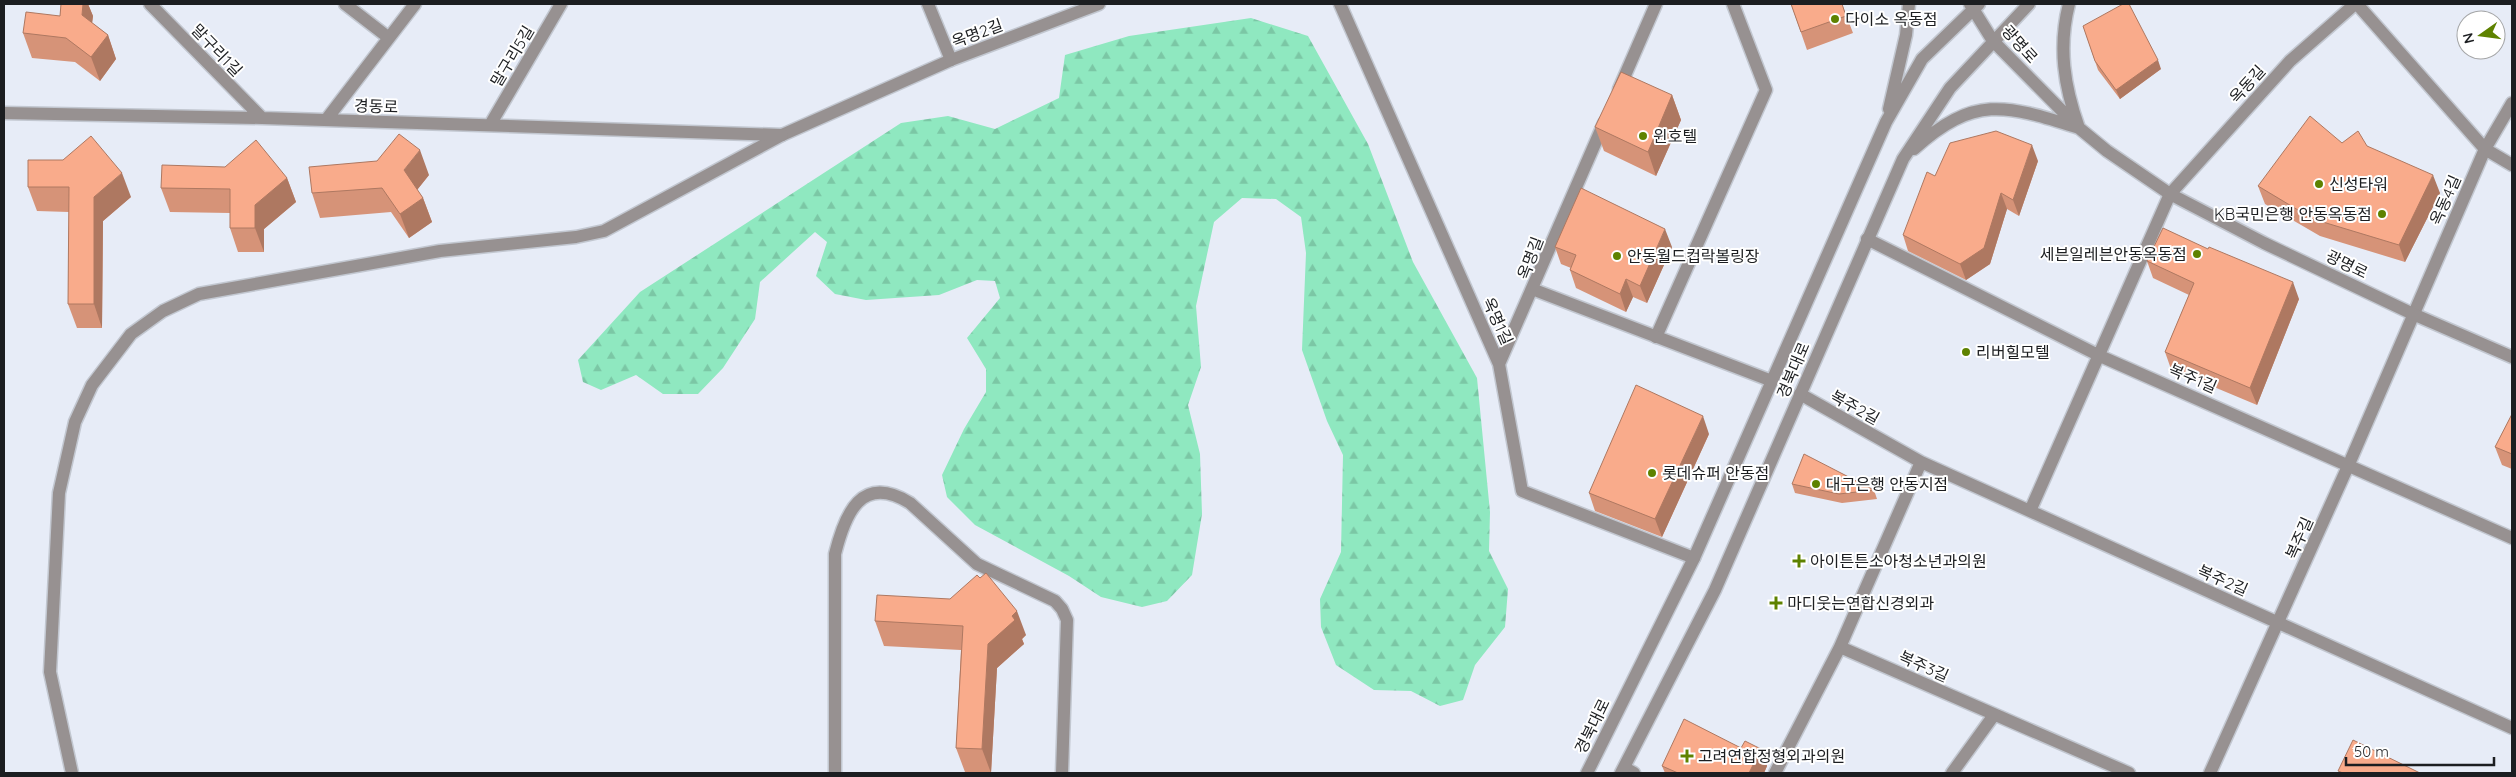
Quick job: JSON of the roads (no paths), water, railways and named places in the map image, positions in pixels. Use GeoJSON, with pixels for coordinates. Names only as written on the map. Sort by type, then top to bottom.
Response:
{"type":"FeatureCollection","features":[{"type":"Feature","properties":{"kind":"street","name":"말구리1길"},"geometry":{"type":"LineString","coordinates":[[150,4],[262,118]]}},
{"type":"Feature","properties":{"kind":"street"},"geometry":{"type":"LineString","coordinates":[[345,4],[389,38]]}},
{"type":"Feature","properties":{"kind":"street"},"geometry":{"type":"LineString","coordinates":[[326,120],[415,4]]}},
{"type":"Feature","properties":{"kind":"street","name":"말구리5길"},"geometry":{"type":"LineString","coordinates":[[490,125],[562,4]]}},
{"type":"Feature","properties":{"kind":"street","name":"옥명2길"},"geometry":{"type":"LineString","coordinates":[[928,4],[951,60],[1099,4]]}},
{"type":"Feature","properties":{"kind":"street","name":"옥명1길"},"geometry":{"type":"LineString","coordinates":[[1340,4],[1499,364],[1522,491],[1694,558]]}},
{"type":"Feature","properties":{"kind":"street","name":"옥명길"},"geometry":{"type":"LineString","coordinates":[[1656,4],[1532,289],[1772,381]]}},
{"type":"Feature","properties":{"kind":"street"},"geometry":{"type":"LineString","coordinates":[[1656,337],[1766,90],[1733,4]]}},
{"type":"Feature","properties":{"kind":"street"},"geometry":{"type":"LineString","coordinates":[[1886,122],[1906,35],[1909,4]]}},
{"type":"Feature","properties":{"kind":"street","name":"경북대로"},"geometry":{"type":"LineString","coordinates":[[1626,771],[1715,590],[1903,159],[1950,88],[2029,4]]}},
{"type":"Feature","properties":{"kind":"street"},"geometry":{"type":"LineString","coordinates":[[2069,4],[2062,46],[2064,71],[2069,100],[2079,128]]}},
{"type":"Feature","properties":{"kind":"street","name":"옥동길"},"geometry":{"type":"LineString","coordinates":[[2170,194],[2290,61],[2356,4],[2485,149],[2512,165]]}},
{"type":"Feature","properties":{"kind":"street","name":"경북대로"},"geometry":{"type":"LineString","coordinates":[[1587,773],[1694,558],[1886,122],[1922,59],[1974,6]]}},
{"type":"Feature","properties":{"kind":"street","name":"광명로"},"geometry":{"type":"LineString","coordinates":[[1974,6],[1993,41],[2079,128],[2107,151],[2170,194],[2264,243],[2412,314],[2512,357]]}},
{"type":"Feature","properties":{"kind":"street"},"geometry":{"type":"LineString","coordinates":[[72,773],[50,672],[59,493],[76,422],[92,385],[131,334],[163,311],[199,294],[440,251],[576,238],[604,232],[782,134],[951,60]]}},
{"type":"Feature","properties":{"kind":"street","name":"옥동4길"},"geometry":{"type":"LineString","coordinates":[[2412,314],[2485,149],[2512,103]]}},
{"type":"Feature","properties":{"kind":"street"},"geometry":{"type":"LineString","coordinates":[[1903,159],[1932,132],[1975,110],[2004,108],[2032,113],[2079,128]]}},
{"type":"Feature","properties":{"kind":"street","name":"경동로"},"geometry":{"type":"LineString","coordinates":[[4,113],[262,118],[782,134]]}},
{"type":"Feature","properties":{"kind":"street"},"geometry":{"type":"LineString","coordinates":[[2030,512],[2170,194]]}},
{"type":"Feature","properties":{"kind":"street","name":"복주1길"},"geometry":{"type":"LineString","coordinates":[[1867,239],[2100,356],[2349,464],[2512,538]]}},
{"type":"Feature","properties":{"kind":"street"},"geometry":{"type":"LineString","coordinates":[[1499,364],[1532,289]]}},
{"type":"Feature","properties":{"kind":"street","name":"복주길"},"geometry":{"type":"LineString","coordinates":[[2210,773],[2349,464],[2412,314]]}},
{"type":"Feature","properties":{"kind":"street","name":"복주2길"},"geometry":{"type":"LineString","coordinates":[[1800,394],[1921,462],[2512,728]]}},
{"type":"Feature","properties":{"kind":"street"},"geometry":{"type":"LineString","coordinates":[[1776,773],[1840,647],[1921,462]]}},
{"type":"Feature","properties":{"kind":"street"},"geometry":{"type":"LineString","coordinates":[[835,773],[835,554],[843,523],[854,506],[868,495],[884,492],[899,496],[910,503],[977,564],[1055,601],[1062,609],[1067,620],[1062,773]]}},
{"type":"Feature","properties":{"kind":"street","name":"복주3길"},"geometry":{"type":"LineString","coordinates":[[1840,647],[2129,773]]}},
{"type":"Feature","properties":{"kind":"street"},"geometry":{"type":"LineString","coordinates":[[1952,773],[1994,715]]}},
{"type":"Feature","properties":{"kind":"place","name":"다이소 옥동점"},"geometry":{"type":"Point","coordinates":[1835,19]}},
{"type":"Feature","properties":{"kind":"place","name":"윈호텔"},"geometry":{"type":"Point","coordinates":[1643,136]}},
{"type":"Feature","properties":{"kind":"place","name":"신성타워"},"geometry":{"type":"Point","coordinates":[2319,184]}},
{"type":"Feature","properties":{"kind":"place","name":"KB국민은행 안동옥동점"},"geometry":{"type":"Point","coordinates":[2382,214]}},
{"type":"Feature","properties":{"kind":"place","name":"세븐일레븐안동옥동점"},"geometry":{"type":"Point","coordinates":[2197,254]}},
{"type":"Feature","properties":{"kind":"place","name":"안동월드컵락볼링장"},"geometry":{"type":"Point","coordinates":[1617,256]}},
{"type":"Feature","properties":{"kind":"place","name":"리버힐모텔"},"geometry":{"type":"Point","coordinates":[1966,352]}},
{"type":"Feature","properties":{"kind":"place","name":"롯데슈퍼 안동점"},"geometry":{"type":"Point","coordinates":[1652,473]}},
{"type":"Feature","properties":{"kind":"place","name":"대구은행 안동지점"},"geometry":{"type":"Point","coordinates":[1816,484]}},
{"type":"Feature","properties":{"kind":"place","name":"아이튼튼소아청소년과의원"},"geometry":{"type":"Point","coordinates":[1799,561]}},
{"type":"Feature","properties":{"kind":"place","name":"마디웃는연합신경외과"},"geometry":{"type":"Point","coordinates":[1776,603]}},
{"type":"Feature","properties":{"kind":"place","name":"고려연합정형외과의원"},"geometry":{"type":"Point","coordinates":[1687,756]}}]}
